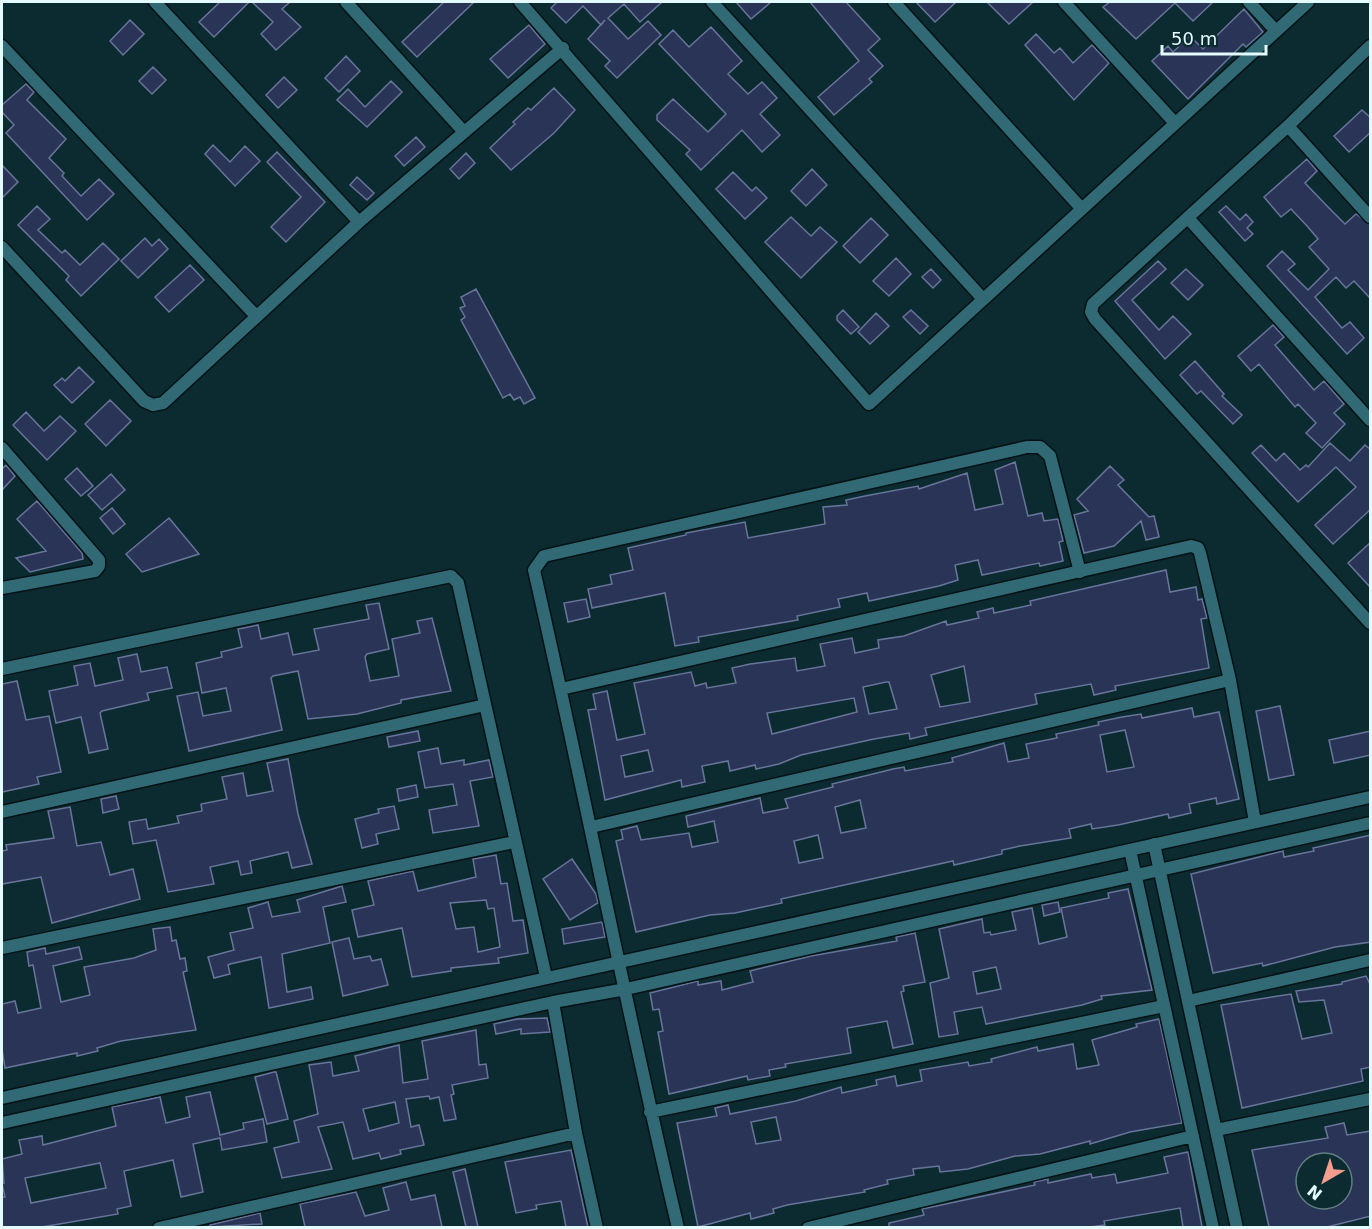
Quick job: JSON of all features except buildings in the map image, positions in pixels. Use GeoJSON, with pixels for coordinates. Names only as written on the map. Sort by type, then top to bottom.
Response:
{"type":"FeatureCollection","features":[{"type":"Feature","properties":{"kind":"street"},"geometry":{"type":"LineString","coordinates":[[155,2],[359,222]]}},
{"type":"Feature","properties":{"kind":"street"},"geometry":{"type":"LineString","coordinates":[[346,2],[464,132]]}},
{"type":"Feature","properties":{"kind":"street"},"geometry":{"type":"LineString","coordinates":[[520,2],[869,404],[1174,122],[1308,2]]}},
{"type":"Feature","properties":{"kind":"street"},"geometry":{"type":"LineString","coordinates":[[712,2],[983,299]]}},
{"type":"Feature","properties":{"kind":"street"},"geometry":{"type":"LineString","coordinates":[[894,2],[1081,208]]}},
{"type":"Feature","properties":{"kind":"street"},"geometry":{"type":"LineString","coordinates":[[1064,2],[1174,122]]}},
{"type":"Feature","properties":{"kind":"street"},"geometry":{"type":"LineString","coordinates":[[1249,2],[1276,31]]}},
{"type":"Feature","properties":{"kind":"street"},"geometry":{"type":"LineString","coordinates":[[2,46],[256,316]]}},
{"type":"Feature","properties":{"kind":"street"},"geometry":{"type":"LineString","coordinates":[[1371,46],[1288,126],[1093,303],[1092,312],[1095,319],[1371,623]]}},
{"type":"Feature","properties":{"kind":"street"},"geometry":{"type":"LineString","coordinates":[[2,247],[144,401],[153,405],[163,403],[359,222],[562,48]]}},
{"type":"Feature","properties":{"kind":"street"},"geometry":{"type":"LineString","coordinates":[[1288,126],[1371,218]]}},
{"type":"Feature","properties":{"kind":"street"},"geometry":{"type":"LineString","coordinates":[[1188,218],[1371,420]]}},
{"type":"Feature","properties":{"kind":"street"},"geometry":{"type":"LineString","coordinates":[[678,1227],[650,1112],[626,989],[534,570],[544,556],[1027,447],[1040,447],[1050,456],[1080,572]]}},
{"type":"Feature","properties":{"kind":"street"},"geometry":{"type":"LineString","coordinates":[[2,448],[99,560],[99,566],[95,570],[2,588]]}},
{"type":"Feature","properties":{"kind":"street"},"geometry":{"type":"LineString","coordinates":[[561,689],[1191,546],[1198,548],[1230,680],[1255,822]]}},
{"type":"Feature","properties":{"kind":"street"},"geometry":{"type":"LineString","coordinates":[[2,669],[451,576],[458,583],[514,842],[546,977]]}},
{"type":"Feature","properties":{"kind":"street"},"geometry":{"type":"LineString","coordinates":[[591,827],[1230,680]]}},
{"type":"Feature","properties":{"kind":"street"},"geometry":{"type":"LineString","coordinates":[[2,812],[485,705]]}},
{"type":"Feature","properties":{"kind":"street"},"geometry":{"type":"LineString","coordinates":[[2,1098],[1371,796]]}},
{"type":"Feature","properties":{"kind":"street"},"geometry":{"type":"LineString","coordinates":[[2,1123],[553,1002],[626,989],[1371,823]]}},
{"type":"Feature","properties":{"kind":"street"},"geometry":{"type":"LineString","coordinates":[[2,948],[514,842]]}},
{"type":"Feature","properties":{"kind":"street"},"geometry":{"type":"LineString","coordinates":[[1154,844],[1237,1227]]}},
{"type":"Feature","properties":{"kind":"street"},"geometry":{"type":"LineString","coordinates":[[1130,850],[1213,1227]]}},
{"type":"Feature","properties":{"kind":"street"},"geometry":{"type":"LineString","coordinates":[[1188,1001],[1371,960]]}},
{"type":"Feature","properties":{"kind":"street"},"geometry":{"type":"LineString","coordinates":[[553,1002],[576,1133],[597,1227]]}},
{"type":"Feature","properties":{"kind":"street"},"geometry":{"type":"LineString","coordinates":[[650,1112],[1164,1006]]}},
{"type":"Feature","properties":{"kind":"street"},"geometry":{"type":"LineString","coordinates":[[1216,1130],[1371,1099]]}},
{"type":"Feature","properties":{"kind":"street"},"geometry":{"type":"LineString","coordinates":[[159,1227],[576,1133]]}},
{"type":"Feature","properties":{"kind":"street"},"geometry":{"type":"LineString","coordinates":[[808,1227],[1192,1136]]}}]}
